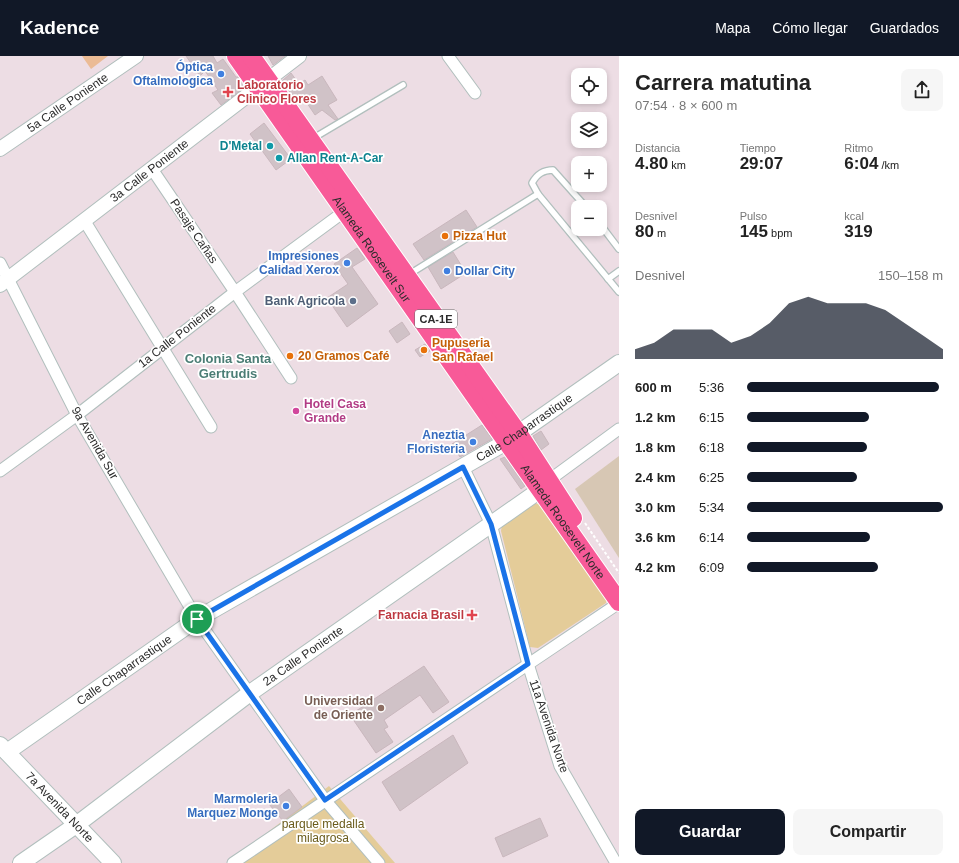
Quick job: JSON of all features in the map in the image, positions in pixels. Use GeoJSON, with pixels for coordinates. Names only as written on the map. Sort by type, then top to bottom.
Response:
{"type":"FeatureCollection","features":[{"type":"Feature","properties":{"kind":"highway","name":"Alameda Roosevelt Sur"},"geometry":{"type":"LineString","coordinates":[[236,56],[262,83],[310,139],[350,207],[405,275],[512,438]]}},
{"type":"Feature","properties":{"kind":"highway","name":"Alameda Roosevelt Sur"},"geometry":{"type":"LineString","coordinates":[[251,56],[262,83],[512,438]]}},
{"type":"Feature","properties":{"kind":"highway","name":"Alameda Roosevelt Norte"},"geometry":{"type":"LineString","coordinates":[[512,438],[619,586]]}},
{"type":"Feature","properties":{"kind":"highway","name":"Alameda Roosevelt Norte"},"geometry":{"type":"LineString","coordinates":[[545,484],[619,602]]}},
{"type":"Feature","properties":{"kind":"main road","name":"Calle Chaparrastique"},"geometry":{"type":"LineString","coordinates":[[2,751],[197,619],[512,438],[619,363]]}},
{"type":"Feature","properties":{"kind":"main road","name":"2a Calle Poniente"},"geometry":{"type":"LineString","coordinates":[[21,863],[76,825],[250,693],[491,524],[545,484]]}},
{"type":"Feature","properties":{"kind":"main road","name":"7a Avenida Norte"},"geometry":{"type":"LineString","coordinates":[[2,751],[113,863]]}},
{"type":"Feature","properties":{"kind":"street","name":"5a Calle Poniente"},"geometry":{"type":"LineString","coordinates":[[0,149],[136,56]]}},
{"type":"Feature","properties":{"kind":"street","name":"3a Calle Poniente"},"geometry":{"type":"LineString","coordinates":[[4,282],[299,56]]}},
{"type":"Feature","properties":{"kind":"street"},"geometry":{"type":"LineString","coordinates":[[448,56],[475,93]]}},
{"type":"Feature","properties":{"kind":"street","name":"Pasaje Cañas"},"geometry":{"type":"LineString","coordinates":[[152,169],[291,378]]}},
{"type":"Feature","properties":{"kind":"street","name":"1a Calle Poniente"},"geometry":{"type":"LineString","coordinates":[[0,471],[78,415],[235,292],[350,207]]}},
{"type":"Feature","properties":{"kind":"street"},"geometry":{"type":"LineString","coordinates":[[84,220],[211,427]]}},
{"type":"Feature","properties":{"kind":"street","name":"9a Avenida Sur"},"geometry":{"type":"LineString","coordinates":[[0,263],[4,282],[78,415],[197,619],[325,800],[379,863]]}},
{"type":"Feature","properties":{"kind":"street","name":"2a Calle Poniente"},"geometry":{"type":"LineString","coordinates":[[545,484],[619,429]]}},
{"type":"Feature","properties":{"kind":"street","name":"11a Avenida Norte"},"geometry":{"type":"LineString","coordinates":[[463,467],[491,524],[528,664],[560,766],[616,863]]}},
{"type":"Feature","properties":{"kind":"street"},"geometry":{"type":"LineString","coordinates":[[233,863],[619,602]]}},
{"type":"Feature","properties":{"kind":"lane"},"geometry":{"type":"LineString","coordinates":[[310,139],[314,139],[403,85]]}},
{"type":"Feature","properties":{"kind":"lane"},"geometry":{"type":"LineString","coordinates":[[580,200],[553,170],[546,170],[536,176],[532,182],[538,194],[619,292]]}},
{"type":"Feature","properties":{"kind":"lane"},"geometry":{"type":"LineString","coordinates":[[405,275],[410,274],[538,194]]}},
{"type":"Feature","properties":{"kind":"lane"},"geometry":{"type":"LineString","coordinates":[[607,233],[619,249]]}},
{"type":"Feature","properties":{"kind":"lane"},"geometry":{"type":"LineString","coordinates":[[608,279],[619,271]]}},
{"type":"Feature","properties":{"kind":"green space"},"geometry":{"type":"Polygon","coordinates":[[[533,503],[544,505],[608,597],[606,603],[538,648],[530,647],[501,531],[502,524],[533,503]]]}},
{"type":"Feature","properties":{"kind":"green space","name":"parque medalla milagrosa"},"geometry":{"type":"Polygon","coordinates":[[[329,786],[395,863],[227,863],[329,786]]]}},
{"type":"Feature","properties":{"kind":"shaded area"},"geometry":{"type":"Polygon","coordinates":[[[82,56],[108,56],[91,69],[82,56]]]}},
{"type":"Feature","properties":{"kind":"shaded area"},"geometry":{"type":"Polygon","coordinates":[[[619,456],[619,558],[575,489],[619,456]]]}},
{"type":"Feature","properties":{"kind":"building"},"geometry":{"type":"Polygon","coordinates":[[[186,56],[213,56],[217,63],[223,59],[236,77],[238,77],[244,88],[221,105],[212,93],[218,90],[205,71],[200,76],[186,56]]]}},
{"type":"Feature","properties":{"kind":"building"},"geometry":{"type":"Polygon","coordinates":[[[268,56],[285,56],[273,65],[268,56]]]}},
{"type":"Feature","properties":{"kind":"building"},"geometry":{"type":"Polygon","coordinates":[[[291,73],[299,84],[305,80],[308,85],[322,76],[337,100],[328,105],[338,119],[335,120],[322,110],[315,115],[301,94],[294,98],[282,81],[291,73]]]}},
{"type":"Feature","properties":{"kind":"building"},"geometry":{"type":"Polygon","coordinates":[[[264,123],[291,159],[276,170],[250,134],[264,123]]]}},
{"type":"Feature","properties":{"kind":"building","name":"Pizza Hut"},"geometry":{"type":"Polygon","coordinates":[[[466,210],[477,227],[424,260],[413,244],[466,210]]]}},
{"type":"Feature","properties":{"kind":"building","name":"Bank Agricola"},"geometry":{"type":"Polygon","coordinates":[[[357,248],[365,259],[352,267],[378,304],[347,327],[327,298],[348,284],[334,264],[357,248]]]}},
{"type":"Feature","properties":{"kind":"building","name":"Dollar City"},"geometry":{"type":"Polygon","coordinates":[[[453,252],[466,273],[441,289],[428,267],[453,252]]]}},
{"type":"Feature","properties":{"kind":"building"},"geometry":{"type":"Polygon","coordinates":[[[402,322],[410,334],[397,343],[389,331],[402,322]]]}},
{"type":"Feature","properties":{"kind":"building","name":"Pupuseria San Rafael"},"geometry":{"type":"Polygon","coordinates":[[[425,344],[430,351],[420,357],[415,350],[425,344]]]}},
{"type":"Feature","properties":{"kind":"building","name":"Aneztia Floristeria"},"geometry":{"type":"Polygon","coordinates":[[[482,425],[492,439],[460,457],[452,444],[482,425]]]}},
{"type":"Feature","properties":{"kind":"building"},"geometry":{"type":"Polygon","coordinates":[[[541,431],[549,444],[541,450],[533,436],[541,431]]]}},
{"type":"Feature","properties":{"kind":"building"},"geometry":{"type":"Polygon","coordinates":[[[505,457],[525,486],[521,489],[500,459],[505,457]]]}},
{"type":"Feature","properties":{"kind":"building","name":"Universidad de Oriente"},"geometry":{"type":"Polygon","coordinates":[[[424,666],[449,702],[433,713],[420,695],[384,720],[388,727],[384,729],[393,742],[376,753],[350,715],[424,666]]]}},
{"type":"Feature","properties":{"kind":"building"},"geometry":{"type":"Polygon","coordinates":[[[453,735],[468,763],[400,811],[382,782],[453,735]]]}},
{"type":"Feature","properties":{"kind":"building","name":"Marmoleria Marquez Monge"},"geometry":{"type":"Polygon","coordinates":[[[289,789],[302,807],[283,821],[269,804],[289,789]]]}},
{"type":"Feature","properties":{"kind":"building"},"geometry":{"type":"Polygon","coordinates":[[[540,818],[548,836],[503,857],[495,838],[540,818]]]}},
{"type":"Feature","properties":{"kind":"place","name":"Óptica Oftalmologica"},"geometry":{"type":"Point","coordinates":[221,74]}},
{"type":"Feature","properties":{"kind":"place","name":"Laboratorio Clinico Flores"},"geometry":{"type":"Point","coordinates":[228,92]}},
{"type":"Feature","properties":{"kind":"place","name":"D'Metal"},"geometry":{"type":"Point","coordinates":[270,146]}},
{"type":"Feature","properties":{"kind":"place","name":"Allan Rent-A-Car"},"geometry":{"type":"Point","coordinates":[279,158]}},
{"type":"Feature","properties":{"kind":"place","name":"Pizza Hut"},"geometry":{"type":"Point","coordinates":[445,236]}},
{"type":"Feature","properties":{"kind":"place","name":"Impresiones Calidad Xerox"},"geometry":{"type":"Point","coordinates":[347,263]}},
{"type":"Feature","properties":{"kind":"place","name":"Dollar City"},"geometry":{"type":"Point","coordinates":[447,271]}},
{"type":"Feature","properties":{"kind":"place","name":"Bank Agricola"},"geometry":{"type":"Point","coordinates":[353,301]}},
{"type":"Feature","properties":{"kind":"place","name":"Pupuseria San Rafael"},"geometry":{"type":"Point","coordinates":[424,350]}},
{"type":"Feature","properties":{"kind":"place","name":"20 Gramos Café"},"geometry":{"type":"Point","coordinates":[290,356]}},
{"type":"Feature","properties":{"kind":"place","name":"Hotel Casa Grande"},"geometry":{"type":"Point","coordinates":[296,411]}},
{"type":"Feature","properties":{"kind":"place","name":"Aneztia Floristeria"},"geometry":{"type":"Point","coordinates":[473,442]}},
{"type":"Feature","properties":{"kind":"place","name":"Farnacia Brasil"},"geometry":{"type":"Point","coordinates":[472,615]}},
{"type":"Feature","properties":{"kind":"place","name":"Universidad de Oriente"},"geometry":{"type":"Point","coordinates":[381,708]}},
{"type":"Feature","properties":{"kind":"place","name":"Marmoleria Marquez Monge"},"geometry":{"type":"Point","coordinates":[286,806]}},
{"type":"Feature","properties":{"kind":"district","name":"Colonia Santa Gertrudis"},"geometry":{"type":"Point","coordinates":[228,366]}},
{"type":"Feature","properties":{"kind":"route"},"geometry":{"type":"LineString","coordinates":[[463,467],[491,524],[528,664],[325,800],[197,619],[463,467]]}}]}
